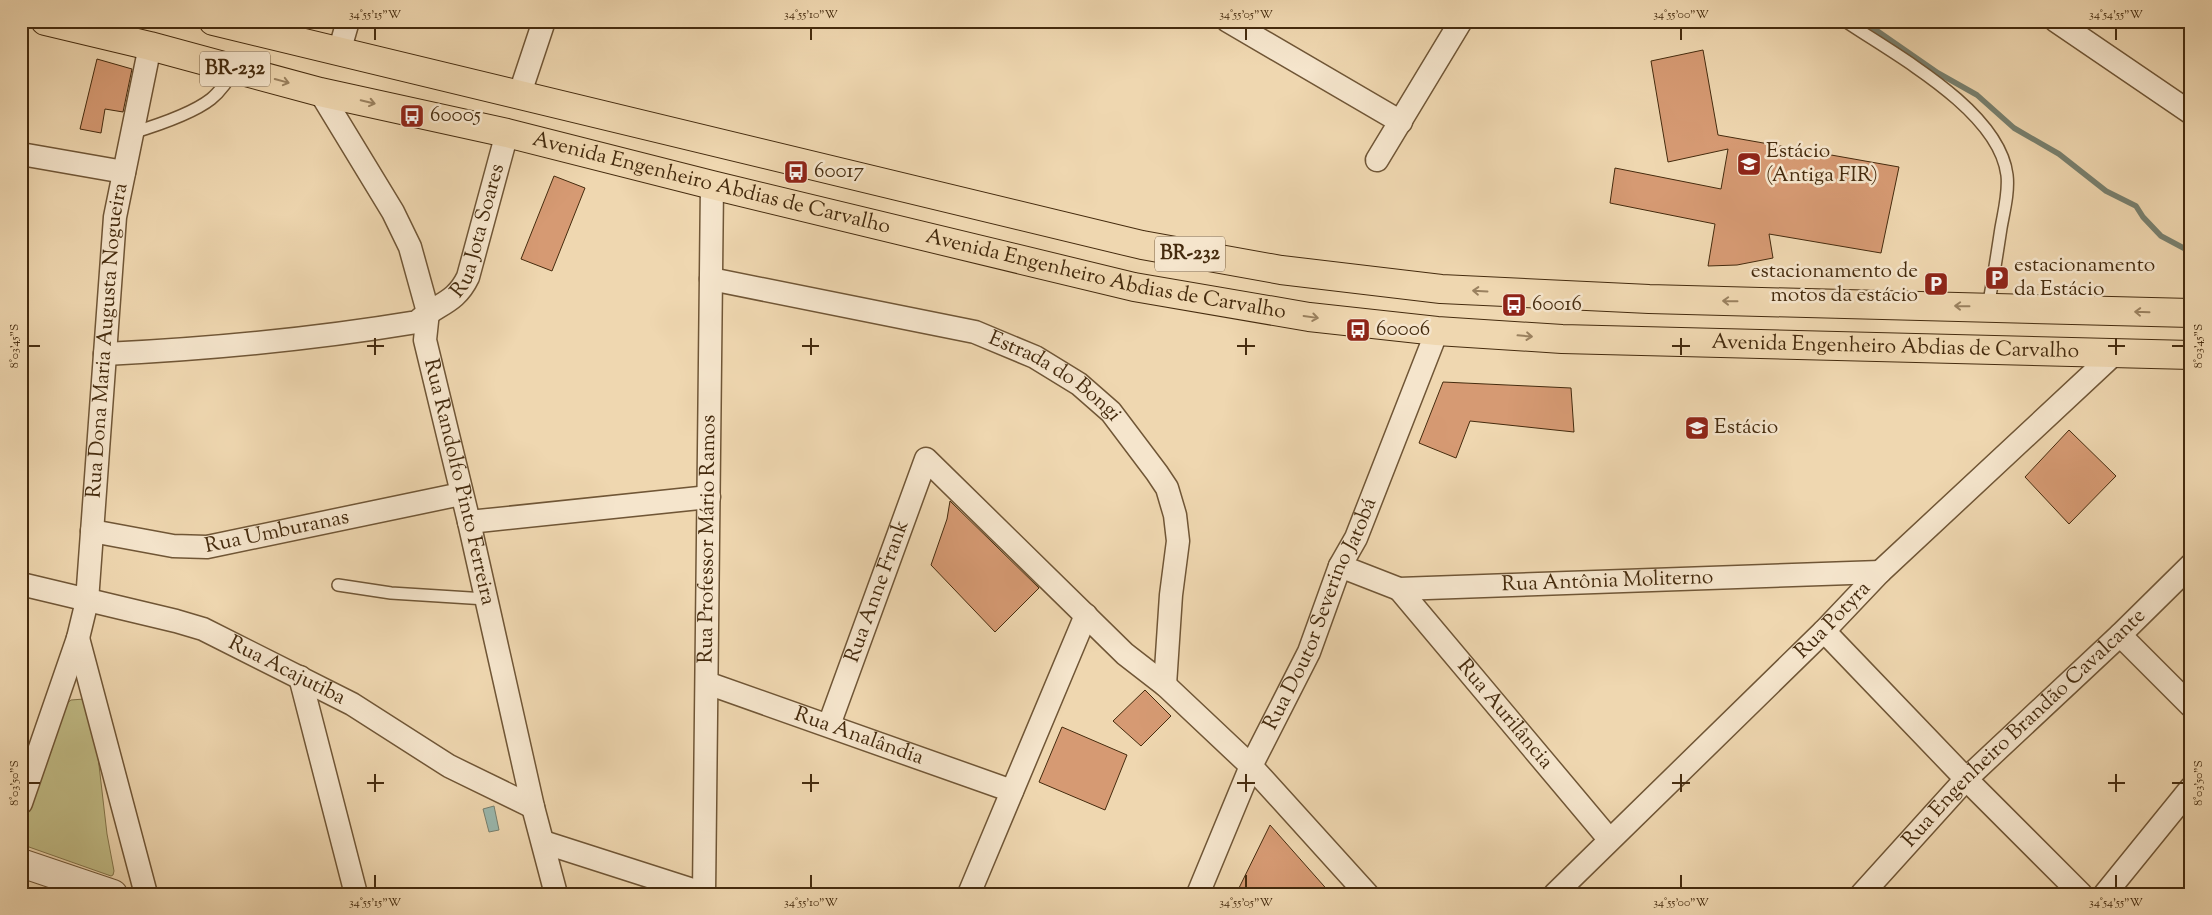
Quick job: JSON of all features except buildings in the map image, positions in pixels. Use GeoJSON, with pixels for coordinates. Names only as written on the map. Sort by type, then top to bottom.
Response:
{"type":"FeatureCollection","features":[{"type":"Feature","properties":{"kind":"highway","name":"Avenida Engenheiro Abdias de Carvalho"},"geometry":{"type":"LineString","coordinates":[[45,21],[150,46],[320,92],[507,134],[1134,287],[1309,317],[1437,331],[1572,339],[2191,356]]}},
{"type":"Feature","properties":{"kind":"highway","name":"Avenida Engenheiro Abdias de Carvalho"},"geometry":{"type":"LineString","coordinates":[[214,21],[1142,245],[1281,270],[1441,289],[1640,298],[2191,313]]}},
{"type":"Feature","properties":{"kind":"street"},"geometry":{"type":"LineString","coordinates":[[339,52],[348,21]]}},
{"type":"Feature","properties":{"kind":"street"},"geometry":{"type":"LineString","coordinates":[[519,96],[544,21]]}},
{"type":"Feature","properties":{"kind":"street"},"geometry":{"type":"LineString","coordinates":[[1228,21],[1400,122]]}},
{"type":"Feature","properties":{"kind":"street"},"geometry":{"type":"LineString","coordinates":[[1377,160],[1462,21]]}},
{"type":"Feature","properties":{"kind":"street"},"geometry":{"type":"LineString","coordinates":[[2056,21],[2191,113]]}},
{"type":"Feature","properties":{"kind":"street","name":"Rua Dona Maria Augusta Nogueira"},"geometry":{"type":"LineString","coordinates":[[21,803],[78,638],[87,601],[115,217],[150,46]]}},
{"type":"Feature","properties":{"kind":"street","name":"Rua Randolfo Pinto Ferreira"},"geometry":{"type":"LineString","coordinates":[[320,92],[344,128],[398,221],[410,247],[428,312],[425,340],[461,494],[470,522],[533,807],[556,894]]}},
{"type":"Feature","properties":{"kind":"street","name":"Rua Jota Soares"},"geometry":{"type":"LineString","coordinates":[[105,354],[164,351],[330,335],[418,322],[428,312],[452,300],[461,291],[468,277],[507,134]]}},
{"type":"Feature","properties":{"kind":"street"},"geometry":{"type":"LineString","coordinates":[[21,154],[124,172]]}},
{"type":"Feature","properties":{"kind":"street","name":"Rua Professor Mário Ramos"},"geometry":{"type":"LineString","coordinates":[[704,893],[712,185]]}},
{"type":"Feature","properties":{"kind":"street","name":"Estrada do Bongi"},"geometry":{"type":"LineString","coordinates":[[711,279],[975,332],[1035,357],[1085,390],[1111,412],[1167,488],[1175,515],[1178,541],[1171,595],[1164,685]]}},
{"type":"Feature","properties":{"kind":"street","name":"Rua Doutor Severino Jatobá"},"geometry":{"type":"LineString","coordinates":[[1198,894],[1251,766],[1309,652],[1340,566],[1356,538],[1437,331]]}},
{"type":"Feature","properties":{"kind":"street","name":"Rua Potyra"},"geometry":{"type":"LineString","coordinates":[[1555,894],[1609,839],[1824,631],[1880,572],[2115,353]]}},
{"type":"Feature","properties":{"kind":"street","name":"Rua Anne Frank"},"geometry":{"type":"LineString","coordinates":[[829,725],[926,459],[1086,615]]}},
{"type":"Feature","properties":{"kind":"street","name":"Rua Umburanas"},"geometry":{"type":"LineString","coordinates":[[92,531],[173,546],[207,547],[461,494]]}},
{"type":"Feature","properties":{"kind":"street"},"geometry":{"type":"LineString","coordinates":[[470,522],[709,497]]}},
{"type":"Feature","properties":{"kind":"street","name":"Rua Engenheiro Brandão Cavalcante"},"geometry":{"type":"LineString","coordinates":[[1872,890],[1966,779],[2120,635],[2191,565]]}},
{"type":"Feature","properties":{"kind":"street","name":"Rua Antônia Moliterno"},"geometry":{"type":"LineString","coordinates":[[1340,566],[1399,589],[1880,572]]}},
{"type":"Feature","properties":{"kind":"street","name":"Rua Acajutiba"},"geometry":{"type":"LineString","coordinates":[[21,584],[203,629],[352,704],[449,766],[533,807]]}},
{"type":"Feature","properties":{"kind":"street","name":"Rua Aurilância"},"geometry":{"type":"LineString","coordinates":[[1399,589],[1609,839]]}},
{"type":"Feature","properties":{"kind":"street"},"geometry":{"type":"LineString","coordinates":[[969,894],[1086,615],[1125,654],[1164,685],[1251,766],[1367,894]]}},
{"type":"Feature","properties":{"kind":"street"},"geometry":{"type":"LineString","coordinates":[[1824,631],[1966,779],[2081,894]]}},
{"type":"Feature","properties":{"kind":"street"},"geometry":{"type":"LineString","coordinates":[[2120,635],[2191,706]]}},
{"type":"Feature","properties":{"kind":"street","name":"Rua Dona Maria Augusta Nogueira"},"geometry":{"type":"LineString","coordinates":[[78,638],[146,894]]}},
{"type":"Feature","properties":{"kind":"street"},"geometry":{"type":"LineString","coordinates":[[300,678],[356,894]]}},
{"type":"Feature","properties":{"kind":"street","name":"Rua Analândia"},"geometry":{"type":"LineString","coordinates":[[707,683],[1012,791]]}},
{"type":"Feature","properties":{"kind":"street"},"geometry":{"type":"LineString","coordinates":[[2105,894],[2191,788]]}},
{"type":"Feature","properties":{"kind":"street"},"geometry":{"type":"LineString","coordinates":[[543,842],[704,893]]}},
{"type":"Feature","properties":{"kind":"street"},"geometry":{"type":"LineString","coordinates":[[21,863],[113,894]]}},
{"type":"Feature","properties":{"kind":"lane"},"geometry":{"type":"LineString","coordinates":[[1845,21],[1945,88],[1966,106],[1992,137],[2007,174],[2007,195],[1988,307]]}},
{"type":"Feature","properties":{"kind":"lane"},"geometry":{"type":"LineString","coordinates":[[132,132],[155,126],[209,101],[223,88],[235,69]]}},
{"type":"Feature","properties":{"kind":"lane"},"geometry":{"type":"LineString","coordinates":[[338,585],[391,592],[486,599]]}},
{"type":"Feature","properties":{"kind":"shaded area"},"geometry":{"type":"Polygon","coordinates":[[[84,699],[92,705],[107,834],[114,871],[111,876],[29,847],[21,838],[21,824],[65,705],[71,700],[84,699]]]}},
{"type":"Feature","properties":{"kind":"water"},"geometry":{"type":"Polygon","coordinates":[[[494,806],[499,830],[489,832],[483,809],[494,806]]]}},
{"type":"Feature","properties":{"kind":"waterway"},"geometry":{"type":"LineString","coordinates":[[1863,21],[1938,73],[1977,95],[2014,128],[2059,154],[2106,191],[2136,206],[2143,217],[2161,236],[2191,252]]}},
{"type":"Feature","properties":{"kind":"place","name":"60005"},"geometry":{"type":"Point","coordinates":[412,116]}},
{"type":"Feature","properties":{"kind":"place","name":"Estácio (Antiga FIR)"},"geometry":{"type":"Point","coordinates":[1749,164]}},
{"type":"Feature","properties":{"kind":"place","name":"60017"},"geometry":{"type":"Point","coordinates":[796,172]}},
{"type":"Feature","properties":{"kind":"place","name":"estacionamento da Estácio"},"geometry":{"type":"Point","coordinates":[1997,278]}},
{"type":"Feature","properties":{"kind":"place","name":"estacionamento de motos da estácio"},"geometry":{"type":"Point","coordinates":[1936,284]}},
{"type":"Feature","properties":{"kind":"place","name":"60016"},"geometry":{"type":"Point","coordinates":[1514,305]}},
{"type":"Feature","properties":{"kind":"place","name":"60006"},"geometry":{"type":"Point","coordinates":[1358,330]}},
{"type":"Feature","properties":{"kind":"place","name":"Estácio"},"geometry":{"type":"Point","coordinates":[1697,428]}}]}
